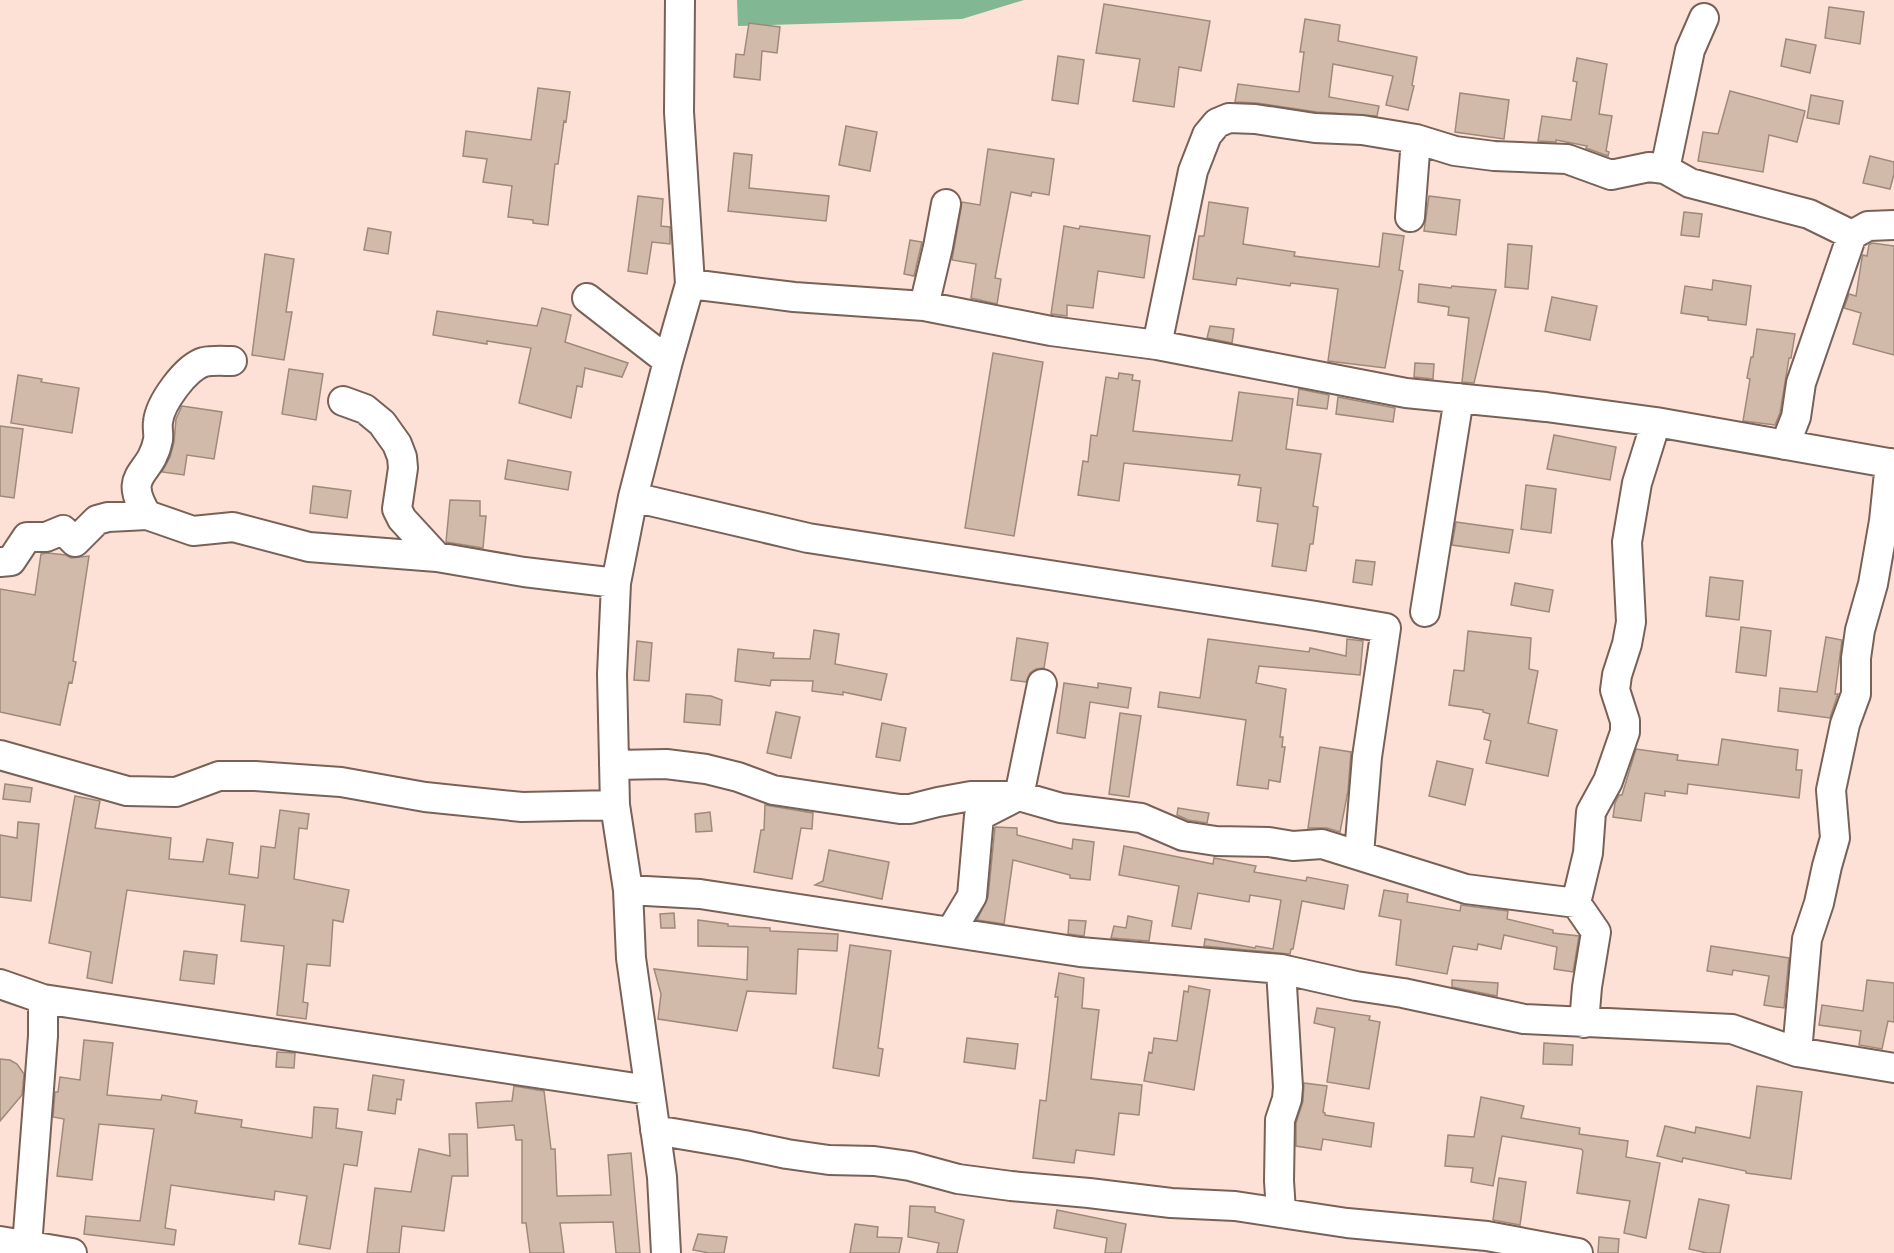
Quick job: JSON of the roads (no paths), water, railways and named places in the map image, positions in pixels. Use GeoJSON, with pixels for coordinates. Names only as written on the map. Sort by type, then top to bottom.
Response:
{"type":"FeatureCollection","features":[{"type":"Feature","properties":{"kind":"street"},"geometry":{"type":"LineString","coordinates":[[666,1253],[662,1177],[632,958],[628,890],[615,805],[612,674],[616,583],[633,497],[690,284],[679,112],[680,0]]}},
{"type":"Feature","properties":{"kind":"street"},"geometry":{"type":"LineString","coordinates":[[1665,170],[1688,58],[1704,18]]}},
{"type":"Feature","properties":{"kind":"street"},"geometry":{"type":"LineString","coordinates":[[1157,345],[1192,171],[1204,142],[1217,123],[1229,118],[1255,119],[1315,128],[1362,130],[1416,139],[1455,151],[1494,156],[1567,159],[1611,175],[1649,167],[1665,170],[1690,183],[1809,214],[1852,235]]}},
{"type":"Feature","properties":{"kind":"street"},"geometry":{"type":"LineString","coordinates":[[1410,217],[1416,139]]}},
{"type":"Feature","properties":{"kind":"street"},"geometry":{"type":"LineString","coordinates":[[924,306],[946,204]]}},
{"type":"Feature","properties":{"kind":"street"},"geometry":{"type":"LineString","coordinates":[[1785,445],[1796,417],[1801,383],[1852,235],[1868,226],[1894,225]]}},
{"type":"Feature","properties":{"kind":"street"},"geometry":{"type":"LineString","coordinates":[[690,284],[794,297],[924,306],[1051,331],[1157,345],[1406,393],[1546,407],[1656,422],[1892,463],[1875,573],[1860,630],[1856,658],[1856,694],[1845,724],[1831,790],[1835,838],[1819,903],[1807,939],[1797,1052]]}},
{"type":"Feature","properties":{"kind":"street"},"geometry":{"type":"LineString","coordinates":[[587,298],[668,361]]}},
{"type":"Feature","properties":{"kind":"street"},"geometry":{"type":"LineString","coordinates":[[147,515],[138,500],[135,488],[158,440],[158,421],[161,410],[183,376],[203,362],[232,361]]}},
{"type":"Feature","properties":{"kind":"street"},"geometry":{"type":"LineString","coordinates":[[1425,612],[1459,398]]}},
{"type":"Feature","properties":{"kind":"street"},"geometry":{"type":"LineString","coordinates":[[343,401],[364,409],[382,423],[397,444],[403,468],[397,508],[402,519],[437,557]]}},
{"type":"Feature","properties":{"kind":"street"},"geometry":{"type":"LineString","coordinates":[[1584,1023],[1596,932],[1576,903],[1588,853],[1591,812],[1608,781],[1625,732],[1625,721],[1615,690],[1617,675],[1627,644],[1630,622],[1627,542],[1637,483],[1656,422]]}},
{"type":"Feature","properties":{"kind":"street"},"geometry":{"type":"LineString","coordinates":[[633,497],[808,538],[1386,628],[1367,756],[1359,854]]}},
{"type":"Feature","properties":{"kind":"street"},"geometry":{"type":"LineString","coordinates":[[0,562],[10,561],[27,537],[46,537],[63,530],[75,542],[97,520],[108,517],[147,515],[193,531],[233,527],[309,547],[437,557],[524,572],[616,583]]}},
{"type":"Feature","properties":{"kind":"street"},"geometry":{"type":"LineString","coordinates":[[1019,796],[1042,684]]}},
{"type":"Feature","properties":{"kind":"street"},"geometry":{"type":"LineString","coordinates":[[0,754],[127,791],[176,792],[219,776],[255,776],[341,782],[425,797],[522,807],[615,805]]}},
{"type":"Feature","properties":{"kind":"street"},"geometry":{"type":"LineString","coordinates":[[614,765],[666,764],[706,769],[738,777],[773,790],[900,809],[910,809],[938,801],[971,796],[1019,796],[1061,808],[1141,818],[1184,836],[1216,841],[1269,842],[1293,846],[1322,844],[1466,889],[1576,903]]}},
{"type":"Feature","properties":{"kind":"street"},"geometry":{"type":"LineString","coordinates":[[951,931],[972,896],[980,816],[1019,796]]}},
{"type":"Feature","properties":{"kind":"street"},"geometry":{"type":"LineString","coordinates":[[628,890],[700,894],[1080,952],[1281,969],[1524,1019],[1732,1029],[1797,1052],[1894,1068]]}},
{"type":"Feature","properties":{"kind":"street"},"geometry":{"type":"LineString","coordinates":[[1281,969],[1288,1087],[1287,1099],[1280,1120],[1281,1211]]}},
{"type":"Feature","properties":{"kind":"street"},"geometry":{"type":"LineString","coordinates":[[0,984],[43,999],[649,1090]]}},
{"type":"Feature","properties":{"kind":"street"},"geometry":{"type":"LineString","coordinates":[[43,999],[43,1036],[13,1243],[72,1253]]}},
{"type":"Feature","properties":{"kind":"street"},"geometry":{"type":"LineString","coordinates":[[655,1130],[829,1160],[874,1161],[910,1166],[958,1179],[1171,1203],[1281,1211],[1347,1223],[1487,1236],[1578,1253]]}}]}
